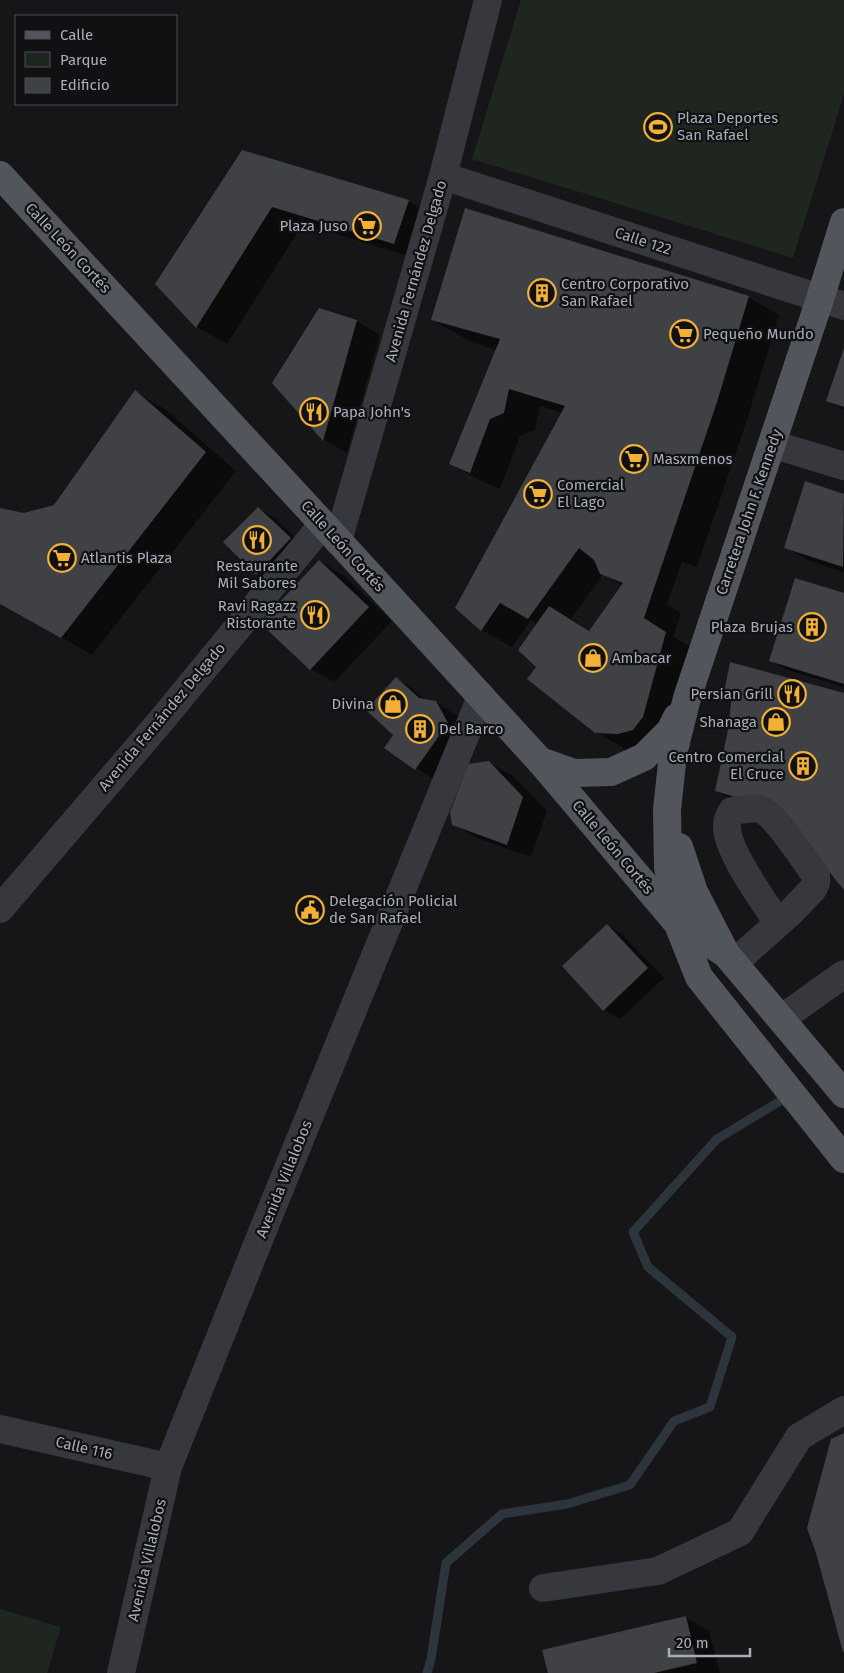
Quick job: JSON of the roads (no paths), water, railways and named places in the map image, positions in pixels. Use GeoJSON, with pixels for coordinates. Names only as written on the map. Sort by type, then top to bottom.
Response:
{"type":"FeatureCollection","features":[{"type":"Feature","properties":{"kind":"main road","name":"Calle León Cortés"},"geometry":{"type":"LineString","coordinates":[[0,175],[540,761],[678,924],[730,959],[844,1094]]}},
{"type":"Feature","properties":{"kind":"main road","name":"Carretera John F. Kennedy"},"geometry":{"type":"LineString","coordinates":[[678,924],[668,867],[667,810],[673,754],[687,698],[772,444],[832,303],[844,222]]}},
{"type":"Feature","properties":{"kind":"main road"},"geometry":{"type":"LineString","coordinates":[[540,761],[574,773],[611,772],[644,757],[670,731],[687,698]]}},
{"type":"Feature","properties":{"kind":"main road"},"geometry":{"type":"LineString","coordinates":[[667,810],[694,892],[730,959]]}},
{"type":"Feature","properties":{"kind":"main road","name":"Calle León Cortés"},"geometry":{"type":"LineString","coordinates":[[678,924],[699,977],[844,1159]]}},
{"type":"Feature","properties":{"kind":"street","name":"Avenida Fernández Delgado"},"geometry":{"type":"LineString","coordinates":[[0,909],[160,722],[331,532],[443,176],[488,0]]}},
{"type":"Feature","properties":{"kind":"street","name":"Calle 122"},"geometry":{"type":"LineString","coordinates":[[443,176],[832,303]]}},
{"type":"Feature","properties":{"kind":"street"},"geometry":{"type":"LineString","coordinates":[[772,444],[844,466]]}},
{"type":"Feature","properties":{"kind":"street","name":"Avenida Villalobos"},"geometry":{"type":"LineString","coordinates":[[121,1673],[168,1467],[481,697]]}},
{"type":"Feature","properties":{"kind":"street"},"geometry":{"type":"LineString","coordinates":[[730,959],[778,923]]}},
{"type":"Feature","properties":{"kind":"street"},"geometry":{"type":"LineString","coordinates":[[780,1019],[844,974]]}},
{"type":"Feature","properties":{"kind":"street"},"geometry":{"type":"LineString","coordinates":[[543,1588],[658,1571],[740,1532],[799,1437],[844,1410]]}},
{"type":"Feature","properties":{"kind":"street","name":"Calle 116"},"geometry":{"type":"LineString","coordinates":[[0,1428],[168,1467]]}},
{"type":"Feature","properties":{"kind":"waterway"},"geometry":{"type":"LineString","coordinates":[[427,1673],[431,1659],[446,1563],[502,1514],[567,1504],[630,1485],[674,1421],[710,1407],[732,1337],[648,1267],[633,1232],[717,1139],[782,1100],[790,1105]]}},
{"type":"Feature","properties":{"kind":"place","name":"Plaza Deportes San Rafael"},"geometry":{"type":"Point","coordinates":[658,127]}},
{"type":"Feature","properties":{"kind":"place","name":"Plaza Juso"},"geometry":{"type":"Point","coordinates":[367,226]}},
{"type":"Feature","properties":{"kind":"place","name":"Centro Corporativo San Rafael"},"geometry":{"type":"Point","coordinates":[542,293]}},
{"type":"Feature","properties":{"kind":"place","name":"Pequeño Mundo"},"geometry":{"type":"Point","coordinates":[684,334]}},
{"type":"Feature","properties":{"kind":"place","name":"Papa John's"},"geometry":{"type":"Point","coordinates":[314,412]}},
{"type":"Feature","properties":{"kind":"place","name":"Masxmenos"},"geometry":{"type":"Point","coordinates":[634,459]}},
{"type":"Feature","properties":{"kind":"place","name":"Comercial El Lago"},"geometry":{"type":"Point","coordinates":[538,494]}},
{"type":"Feature","properties":{"kind":"place","name":"Restaurante Mil Sabores"},"geometry":{"type":"Point","coordinates":[257,540]}},
{"type":"Feature","properties":{"kind":"place","name":"Atlantis Plaza"},"geometry":{"type":"Point","coordinates":[62,558]}},
{"type":"Feature","properties":{"kind":"place","name":"Ravi Ragazz Ristorante"},"geometry":{"type":"Point","coordinates":[315,615]}},
{"type":"Feature","properties":{"kind":"place","name":"Plaza Brujas"},"geometry":{"type":"Point","coordinates":[812,627]}},
{"type":"Feature","properties":{"kind":"place","name":"Ambacar"},"geometry":{"type":"Point","coordinates":[593,658]}},
{"type":"Feature","properties":{"kind":"place","name":"Persian Grill"},"geometry":{"type":"Point","coordinates":[792,694]}},
{"type":"Feature","properties":{"kind":"place","name":"Divina"},"geometry":{"type":"Point","coordinates":[393,704]}},
{"type":"Feature","properties":{"kind":"place","name":"Shanaga"},"geometry":{"type":"Point","coordinates":[776,722]}},
{"type":"Feature","properties":{"kind":"place","name":"Del Barco"},"geometry":{"type":"Point","coordinates":[420,729]}},
{"type":"Feature","properties":{"kind":"place","name":"Centro Comercial El Cruce"},"geometry":{"type":"Point","coordinates":[803,766]}},
{"type":"Feature","properties":{"kind":"place","name":"Delegación Policial de San Rafael"},"geometry":{"type":"Point","coordinates":[310,910]}}]}
